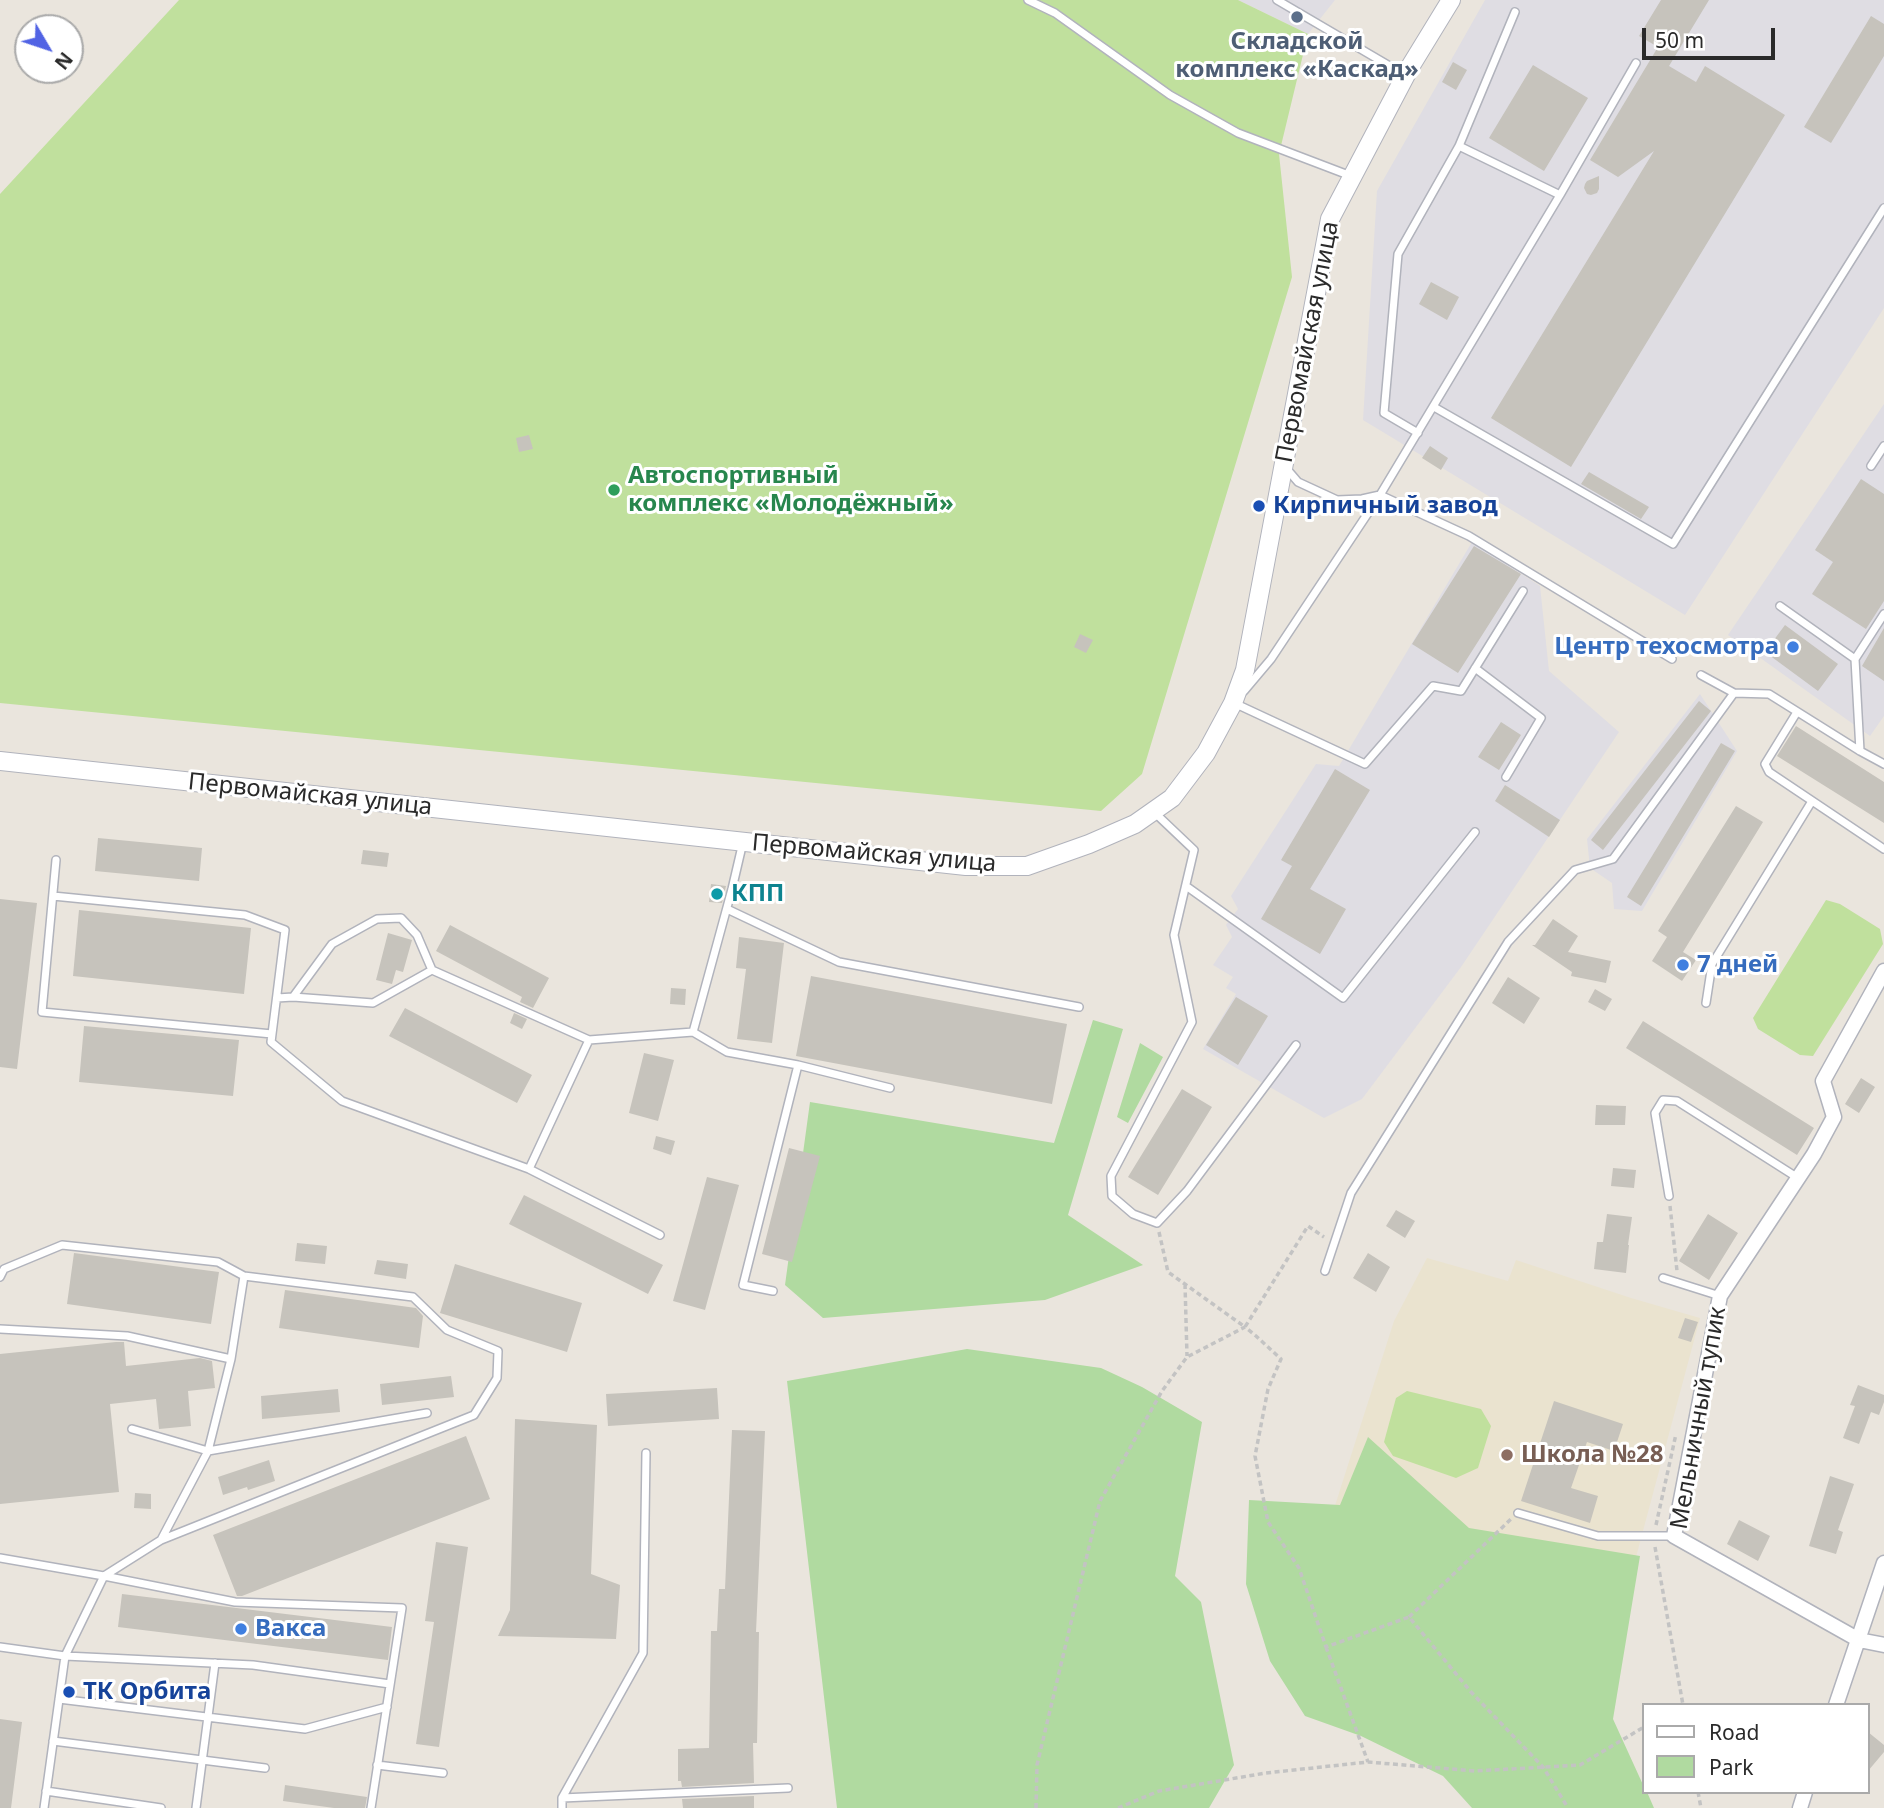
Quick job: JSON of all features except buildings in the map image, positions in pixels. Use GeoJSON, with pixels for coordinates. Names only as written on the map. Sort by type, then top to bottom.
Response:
{"type":"FeatureCollection","features":[{"type":"Feature","properties":{"kind":"street","name":"Первомайская улица"},"geometry":{"type":"LineString","coordinates":[[0,761],[966,866],[1027,866],[1124,830],[1172,798],[1206,754],[1233,703],[1245,670],[1330,219],[1406,76],[1451,0]]}},
{"type":"Feature","properties":{"kind":"street","name":"Мельничный тупик"},"geometry":{"type":"LineString","coordinates":[[1884,971],[1822,1082],[1834,1117],[1814,1154],[1720,1296],[1674,1536],[1859,1640],[1884,1645]]}},
{"type":"Feature","properties":{"kind":"street"},"geometry":{"type":"LineString","coordinates":[[1837,1703],[1884,1563]]}},
{"type":"Feature","properties":{"kind":"lane"},"geometry":{"type":"LineString","coordinates":[[1028,0],[1055,13],[1170,95],[1238,133],[1352,176]]}},
{"type":"Feature","properties":{"kind":"lane"},"geometry":{"type":"LineString","coordinates":[[1280,1],[1406,76]]}},
{"type":"Feature","properties":{"kind":"lane"},"geometry":{"type":"LineString","coordinates":[[1418,433],[1384,413],[1398,254],[1459,146],[1516,12]]}},
{"type":"Feature","properties":{"kind":"lane"},"geometry":{"type":"LineString","coordinates":[[1523,591],[1461,691],[1433,686],[1365,764],[1233,703],[1271,659],[1380,495],[1636,63]]}},
{"type":"Feature","properties":{"kind":"lane"},"geometry":{"type":"LineString","coordinates":[[1459,146],[1560,195]]}},
{"type":"Feature","properties":{"kind":"lane"},"geometry":{"type":"LineString","coordinates":[[1434,407],[1673,544],[1884,208]]}},
{"type":"Feature","properties":{"kind":"lane"},"geometry":{"type":"LineString","coordinates":[[1871,466],[1884,446]]}},
{"type":"Feature","properties":{"kind":"lane"},"geometry":{"type":"LineString","coordinates":[[1283,465],[1298,482],[1337,500],[1380,495],[1469,536],[1672,659]]}},
{"type":"Feature","properties":{"kind":"lane"},"geometry":{"type":"LineString","coordinates":[[1780,606],[1855,659]]}},
{"type":"Feature","properties":{"kind":"lane"},"geometry":{"type":"LineString","coordinates":[[1860,751],[1855,659],[1884,614]]}},
{"type":"Feature","properties":{"kind":"lane"},"geometry":{"type":"LineString","coordinates":[[1475,668],[1541,718],[1506,777]]}},
{"type":"Feature","properties":{"kind":"lane"},"geometry":{"type":"LineString","coordinates":[[1701,675],[1734,693],[1769,694],[1884,764]]}},
{"type":"Feature","properties":{"kind":"lane"},"geometry":{"type":"LineString","coordinates":[[1325,1271],[1351,1193],[1508,943],[1575,870],[1613,859],[1734,693]]}},
{"type":"Feature","properties":{"kind":"lane"},"geometry":{"type":"LineString","coordinates":[[1797,712],[1765,764],[1769,772],[1884,849]]}},
{"type":"Feature","properties":{"kind":"lane"},"geometry":{"type":"LineString","coordinates":[[1706,1003],[1712,964],[1812,801]]}},
{"type":"Feature","properties":{"kind":"lane"},"geometry":{"type":"LineString","coordinates":[[1154,811],[1194,850],[1174,935],[1192,1022],[1111,1176],[1112,1196],[1133,1214],[1157,1223],[1187,1191],[1296,1045]]}},
{"type":"Feature","properties":{"kind":"lane"},"geometry":{"type":"LineString","coordinates":[[1186,886],[1343,998],[1475,832]]}},
{"type":"Feature","properties":{"kind":"lane"},"geometry":{"type":"LineString","coordinates":[[693,1032],[743,842]]}},
{"type":"Feature","properties":{"kind":"lane"},"geometry":{"type":"LineString","coordinates":[[56,860],[42,1012],[272,1034]]}},
{"type":"Feature","properties":{"kind":"lane"},"geometry":{"type":"LineString","coordinates":[[53,896],[246,915],[285,930],[271,1042],[342,1101],[529,1169],[660,1235]]}},
{"type":"Feature","properties":{"kind":"lane"},"geometry":{"type":"LineString","coordinates":[[727,909],[839,962],[1079,1007]]}},
{"type":"Feature","properties":{"kind":"lane"},"geometry":{"type":"LineString","coordinates":[[293,997],[332,944],[377,919],[401,918],[417,935],[432,970],[589,1040],[693,1032],[727,1052],[799,1065],[890,1088]]}},
{"type":"Feature","properties":{"kind":"lane"},"geometry":{"type":"LineString","coordinates":[[277,998],[373,1003],[432,970]]}},
{"type":"Feature","properties":{"kind":"lane"},"geometry":{"type":"LineString","coordinates":[[529,1169],[589,1040]]}},
{"type":"Feature","properties":{"kind":"lane"},"geometry":{"type":"LineString","coordinates":[[773,1291],[743,1285],[799,1065]]}},
{"type":"Feature","properties":{"kind":"lane"},"geometry":{"type":"LineString","coordinates":[[1669,1196],[1655,1113],[1664,1100],[1677,1101],[1798,1178]]}},
{"type":"Feature","properties":{"kind":"lane"},"geometry":{"type":"LineString","coordinates":[[0,1276],[4,1269],[62,1245],[218,1262],[244,1276],[413,1297],[447,1330],[498,1351],[498,1378],[474,1415],[161,1540],[104,1576],[65,1656],[44,1808]]}},
{"type":"Feature","properties":{"kind":"lane"},"geometry":{"type":"LineString","coordinates":[[161,1540],[208,1451],[231,1359],[244,1276]]}},
{"type":"Feature","properties":{"kind":"lane"},"geometry":{"type":"LineString","coordinates":[[1663,1278],[1720,1296]]}},
{"type":"Feature","properties":{"kind":"lane"},"geometry":{"type":"LineString","coordinates":[[0,1329],[127,1336],[231,1359]]}},
{"type":"Feature","properties":{"kind":"lane"},"geometry":{"type":"LineString","coordinates":[[132,1429],[208,1451],[427,1413]]}},
{"type":"Feature","properties":{"kind":"lane"},"geometry":{"type":"LineString","coordinates":[[562,1808],[562,1798],[643,1653],[646,1453]]}},
{"type":"Feature","properties":{"kind":"lane"},"geometry":{"type":"LineString","coordinates":[[1518,1513],[1598,1536],[1674,1536]]}},
{"type":"Feature","properties":{"kind":"lane"},"geometry":{"type":"LineString","coordinates":[[0,1558],[235,1602],[402,1608],[371,1808]]}},
{"type":"Feature","properties":{"kind":"lane"},"geometry":{"type":"LineString","coordinates":[[0,1647],[65,1656],[253,1665],[390,1684]]}},
{"type":"Feature","properties":{"kind":"lane"},"geometry":{"type":"LineString","coordinates":[[196,1808],[215,1663]]}},
{"type":"Feature","properties":{"kind":"lane"},"geometry":{"type":"LineString","coordinates":[[59,1699],[305,1729],[387,1706]]}},
{"type":"Feature","properties":{"kind":"lane"},"geometry":{"type":"LineString","coordinates":[[53,1741],[265,1768]]}},
{"type":"Feature","properties":{"kind":"lane"},"geometry":{"type":"LineString","coordinates":[[377,1765],[443,1773]]}},
{"type":"Feature","properties":{"kind":"lane"},"geometry":{"type":"LineString","coordinates":[[562,1798],[788,1788]]}},
{"type":"Feature","properties":{"kind":"lane"},"geometry":{"type":"LineString","coordinates":[[46,1791],[161,1808]]}},
{"type":"Feature","properties":{"kind":"path"},"geometry":{"type":"LineString","coordinates":[[1669,1196],[1679,1283]]}},
{"type":"Feature","properties":{"kind":"path"},"geometry":{"type":"LineString","coordinates":[[1157,1223],[1168,1272],[1245,1327],[1282,1359],[1268,1389],[1255,1456],[1268,1522],[1299,1568],[1368,1762]]}},
{"type":"Feature","properties":{"kind":"path"},"geometry":{"type":"LineString","coordinates":[[1036,1808],[1037,1765],[1100,1501],[1161,1391],[1187,1357],[1245,1327],[1308,1226],[1333,1244]]}},
{"type":"Feature","properties":{"kind":"path"},"geometry":{"type":"LineString","coordinates":[[1185,1284],[1187,1357]]}},
{"type":"Feature","properties":{"kind":"path"},"geometry":{"type":"LineString","coordinates":[[1326,1647],[1409,1617],[1518,1513]]}},
{"type":"Feature","properties":{"kind":"path"},"geometry":{"type":"LineString","coordinates":[[1409,1617],[1471,1692],[1543,1767],[1568,1808]]}},
{"type":"Feature","properties":{"kind":"path"},"geometry":{"type":"LineString","coordinates":[[1118,1808],[1159,1791],[1266,1773],[1368,1762],[1475,1771],[1580,1765],[1643,1728]]}},
{"type":"Feature","properties":{"kind":"shaded area","name":"Складской комплекс «Каскад»"},"geometry":{"type":"Polygon","coordinates":[[[1238,0],[1335,0],[1308,34],[1238,0]]]}},
{"type":"Feature","properties":{"kind":"shaded area"},"geometry":{"type":"Polygon","coordinates":[[[1485,0],[1884,0],[1884,308],[1685,615],[1363,420],[1377,191],[1485,0]]]}},
{"type":"Feature","properties":{"kind":"shaded area"},"geometry":{"type":"Polygon","coordinates":[[[1884,404],[1884,716],[1870,736],[1728,635],[1884,404]]]}},
{"type":"Feature","properties":{"kind":"shaded area"},"geometry":{"type":"Polygon","coordinates":[[[1472,542],[1540,586],[1549,671],[1619,732],[1461,967],[1362,1099],[1324,1118],[1203,1049],[1236,994],[1226,988],[1233,977],[1213,965],[1232,937],[1226,925],[1238,909],[1231,896],[1316,764],[1339,766],[1472,542]]]}},
{"type":"Feature","properties":{"kind":"shaded area"},"geometry":{"type":"Polygon","coordinates":[[[1700,694],[1737,751],[1642,911],[1614,909],[1612,883],[1590,868],[1587,839],[1700,694]]]}},
{"type":"Feature","properties":{"kind":"shaded area","name":"Школа №28"},"geometry":{"type":"Polygon","coordinates":[[[1427,1258],[1508,1281],[1516,1260],[1700,1318],[1606,1669],[1308,1590],[1394,1321],[1427,1258]]]}},
{"type":"Feature","properties":{"kind":"green space","name":"Автоспортивный комплекс «Молодёжный»"},"geometry":{"type":"Polygon","coordinates":[[[179,0],[1238,0],[1308,34],[1279,154],[1292,277],[1142,774],[1101,811],[0,703],[0,194],[179,0]]]}},
{"type":"Feature","properties":{"kind":"green space"},"geometry":{"type":"Polygon","coordinates":[[[1826,900],[1840,904],[1880,929],[1883,944],[1813,1056],[1800,1055],[1758,1029],[1753,1018],[1826,900]]]}},
{"type":"Feature","properties":{"kind":"green space"},"geometry":{"type":"Polygon","coordinates":[[[1093,1020],[1123,1029],[1068,1215],[1143,1265],[1045,1300],[823,1318],[785,1285],[810,1102],[1054,1143],[1093,1020]]]}},
{"type":"Feature","properties":{"kind":"green space"},"geometry":{"type":"Polygon","coordinates":[[[1140,1043],[1163,1057],[1128,1123],[1117,1117],[1140,1043]]]}},
{"type":"Feature","properties":{"kind":"green space"},"geometry":{"type":"Polygon","coordinates":[[[967,1349],[1101,1368],[1142,1387],[1202,1422],[1175,1576],[1201,1602],[1234,1765],[1209,1808],[837,1808],[787,1381],[967,1349]]]}},
{"type":"Feature","properties":{"kind":"green space"},"geometry":{"type":"Polygon","coordinates":[[[1407,1391],[1481,1409],[1491,1426],[1478,1468],[1456,1478],[1393,1456],[1384,1442],[1396,1398],[1407,1391]]]}},
{"type":"Feature","properties":{"kind":"green space"},"geometry":{"type":"Polygon","coordinates":[[[1368,1437],[1469,1528],[1640,1556],[1613,1719],[1643,1785],[1643,1794],[1648,1794],[1654,1808],[1472,1808],[1443,1776],[1361,1736],[1305,1716],[1270,1661],[1246,1584],[1249,1500],[1340,1505],[1368,1437]]]}},
{"type":"Feature","properties":{"kind":"place","name":"Складской комплекс «Каскад»"},"geometry":{"type":"Point","coordinates":[1297,17]}},
{"type":"Feature","properties":{"kind":"place","name":"Автоспортивный комплекс «Молодёжный»"},"geometry":{"type":"Point","coordinates":[614,490]}},
{"type":"Feature","properties":{"kind":"place","name":"Кирпичный завод"},"geometry":{"type":"Point","coordinates":[1259,506]}},
{"type":"Feature","properties":{"kind":"place","name":"Центр техосмотра"},"geometry":{"type":"Point","coordinates":[1793,647]}},
{"type":"Feature","properties":{"kind":"place","name":"КПП"},"geometry":{"type":"Point","coordinates":[717,894]}},
{"type":"Feature","properties":{"kind":"place","name":"7 дней"},"geometry":{"type":"Point","coordinates":[1683,965]}},
{"type":"Feature","properties":{"kind":"place","name":"Школа №28"},"geometry":{"type":"Point","coordinates":[1507,1455]}},
{"type":"Feature","properties":{"kind":"place","name":"Вакса"},"geometry":{"type":"Point","coordinates":[241,1629]}},
{"type":"Feature","properties":{"kind":"place","name":"ТК Орбита"},"geometry":{"type":"Point","coordinates":[69,1692]}}]}
